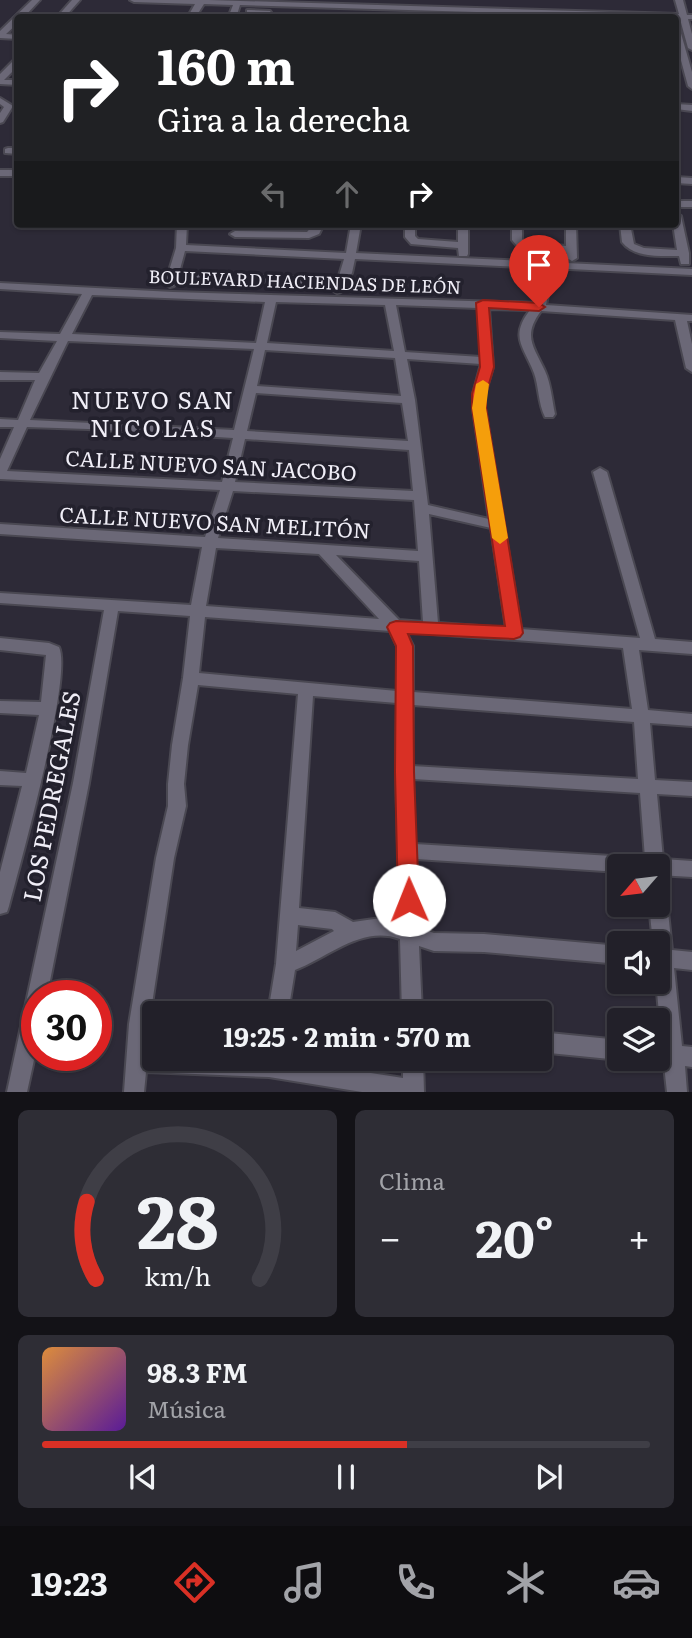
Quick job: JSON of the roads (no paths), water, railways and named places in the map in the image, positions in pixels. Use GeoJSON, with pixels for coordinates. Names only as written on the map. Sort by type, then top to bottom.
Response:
{"type":"FeatureCollection","features":[{"type":"Feature","properties":{"kind":"street"},"geometry":{"type":"LineString","coordinates":[[22,14],[36,0]]}},
{"type":"Feature","properties":{"kind":"street"},"geometry":{"type":"LineString","coordinates":[[63,14],[76,0]]}},
{"type":"Feature","properties":{"kind":"street"},"geometry":{"type":"LineString","coordinates":[[134,0],[199,2],[234,11],[268,14]]}},
{"type":"Feature","properties":{"kind":"street"},"geometry":{"type":"LineString","coordinates":[[334,0],[671,14],[686,14],[692,11]]}},
{"type":"Feature","properties":{"kind":"street"},"geometry":{"type":"LineString","coordinates":[[679,0],[686,14],[692,48]]}},
{"type":"Feature","properties":{"kind":"street"},"geometry":{"type":"LineString","coordinates":[[234,11],[394,3],[430,14]]}},
{"type":"Feature","properties":{"kind":"street"},"geometry":{"type":"LineString","coordinates":[[314,14],[317,6]]}},
{"type":"Feature","properties":{"kind":"street"},"geometry":{"type":"LineString","coordinates":[[0,36],[14,22]]}},
{"type":"Feature","properties":{"kind":"street"},"geometry":{"type":"LineString","coordinates":[[679,40],[692,86]]}},
{"type":"Feature","properties":{"kind":"street"},"geometry":{"type":"LineString","coordinates":[[0,80],[14,65]]}},
{"type":"Feature","properties":{"kind":"street"},"geometry":{"type":"LineString","coordinates":[[0,101],[9,106],[0,120]]}},
{"type":"Feature","properties":{"kind":"street"},"geometry":{"type":"LineString","coordinates":[[165,294],[181,248],[182,228]]}},
{"type":"Feature","properties":{"kind":"street"},"geometry":{"type":"LineString","coordinates":[[230,250],[236,229],[309,235],[317,228]]}},
{"type":"Feature","properties":{"kind":"street"},"geometry":{"type":"LineString","coordinates":[[330,299],[342,282],[355,228]]}},
{"type":"Feature","properties":{"kind":"street"},"geometry":{"type":"LineString","coordinates":[[410,228],[410,237],[415,242],[463,245]]}},
{"type":"Feature","properties":{"kind":"street"},"geometry":{"type":"LineString","coordinates":[[462,261],[463,228]]}},
{"type":"Feature","properties":{"kind":"street"},"geometry":{"type":"LineString","coordinates":[[517,228],[517,240],[522,245],[572,250]]}},
{"type":"Feature","properties":{"kind":"street"},"geometry":{"type":"LineString","coordinates":[[571,228],[573,266]]}},
{"type":"Feature","properties":{"kind":"street"},"geometry":{"type":"LineString","coordinates":[[625,228],[627,241],[631,247],[646,252],[684,253]]}},
{"type":"Feature","properties":{"kind":"street"},"geometry":{"type":"LineString","coordinates":[[181,248],[689,272],[679,228]]}},
{"type":"Feature","properties":{"kind":"street"},"geometry":{"type":"LineString","coordinates":[[544,265],[545,293],[539,307],[527,322],[526,343],[540,373],[550,414]]}},
{"type":"Feature","properties":{"kind":"street"},"geometry":{"type":"LineString","coordinates":[[173,276],[342,282]]}},
{"type":"Feature","properties":{"kind":"street"},"geometry":{"type":"LineString","coordinates":[[228,296],[233,278]]}},
{"type":"Feature","properties":{"kind":"street","name":"BOULEVARD HACIENDAS DE LEÓN"},"geometry":{"type":"LineString","coordinates":[[0,286],[88,293],[483,303],[686,318]]}},
{"type":"Feature","properties":{"kind":"street"},"geometry":{"type":"LineString","coordinates":[[0,474],[43,377],[88,293]]}},
{"type":"Feature","properties":{"kind":"street"},"geometry":{"type":"LineString","coordinates":[[134,1092],[139,1024],[165,858],[177,806],[180,745],[198,610],[210,542],[228,485],[272,297]]}},
{"type":"Feature","properties":{"kind":"street"},"geometry":{"type":"LineString","coordinates":[[389,300],[401,354],[415,446],[431,628]]}},
{"type":"Feature","properties":{"kind":"street"},"geometry":{"type":"LineString","coordinates":[[483,303],[487,361],[479,394],[479,408],[514,633]]}},
{"type":"Feature","properties":{"kind":"street"},"geometry":{"type":"LineString","coordinates":[[686,318],[692,368]]}},
{"type":"Feature","properties":{"kind":"street"},"geometry":{"type":"LineString","coordinates":[[0,335],[172,340],[487,361]]}},
{"type":"Feature","properties":{"kind":"street"},"geometry":{"type":"LineString","coordinates":[[0,376],[43,377]]}},
{"type":"Feature","properties":{"kind":"street"},"geometry":{"type":"LineString","coordinates":[[249,389],[409,400]]}},
{"type":"Feature","properties":{"kind":"street"},"geometry":{"type":"LineString","coordinates":[[0,422],[75,424],[415,446]]}},
{"type":"Feature","properties":{"kind":"street"},"geometry":{"type":"LineString","coordinates":[[600,472],[649,645]]}},
{"type":"Feature","properties":{"kind":"street","name":"CALLE NUEVO SAN JACOBO"},"geometry":{"type":"LineString","coordinates":[[0,474],[228,485],[421,502],[497,525]]}},
{"type":"Feature","properties":{"kind":"street","name":"CALLE NUEVO SAN MELITÓN"},"geometry":{"type":"LineString","coordinates":[[0,529],[426,556]]}},
{"type":"Feature","properties":{"kind":"street"},"geometry":{"type":"LineString","coordinates":[[321,548],[396,627],[405,646],[404,772],[412,1001]]}},
{"type":"Feature","properties":{"kind":"street"},"geometry":{"type":"LineString","coordinates":[[0,598],[198,610],[692,648]]}},
{"type":"Feature","properties":{"kind":"street","name":"LOS PEDREGALES"},"geometry":{"type":"LineString","coordinates":[[40,980],[81,783],[112,606]]}},
{"type":"Feature","properties":{"kind":"street"},"geometry":{"type":"LineString","coordinates":[[630,643],[641,715],[653,854]]}},
{"type":"Feature","properties":{"kind":"street"},"geometry":{"type":"LineString","coordinates":[[0,644],[54,651],[56,660],[48,709],[31,780],[7,856],[0,906]]}},
{"type":"Feature","properties":{"kind":"street"},"geometry":{"type":"LineString","coordinates":[[191,678],[692,720]]}},
{"type":"Feature","properties":{"kind":"street"},"geometry":{"type":"LineString","coordinates":[[280,1001],[286,964],[306,688]]}},
{"type":"Feature","properties":{"kind":"street"},"geometry":{"type":"LineString","coordinates":[[0,707],[48,709]]}},
{"type":"Feature","properties":{"kind":"street"},"geometry":{"type":"LineString","coordinates":[[404,772],[692,789]]}},
{"type":"Feature","properties":{"kind":"street"},"geometry":{"type":"LineString","coordinates":[[0,778],[31,780]]}},
{"type":"Feature","properties":{"kind":"street"},"geometry":{"type":"LineString","coordinates":[[408,851],[607,863]]}},
{"type":"Feature","properties":{"kind":"street"},"geometry":{"type":"LineString","coordinates":[[670,867],[692,869]]}},
{"type":"Feature","properties":{"kind":"street"},"geometry":{"type":"LineString","coordinates":[[290,915],[335,921],[351,931]]}},
{"type":"Feature","properties":{"kind":"street"},"geometry":{"type":"LineString","coordinates":[[286,964],[307,956],[351,931],[388,926],[434,942],[484,943],[607,954]]}},
{"type":"Feature","properties":{"kind":"street"},"geometry":{"type":"LineString","coordinates":[[670,959],[692,961]]}},
{"type":"Feature","properties":{"kind":"street"},"geometry":{"type":"LineString","coordinates":[[666,994],[677,1092]]}},
{"type":"Feature","properties":{"kind":"street"},"geometry":{"type":"LineString","coordinates":[[552,1043],[607,1049]]}},
{"type":"Feature","properties":{"kind":"street"},"geometry":{"type":"LineString","coordinates":[[137,1062],[142,1062]]}},
{"type":"Feature","properties":{"kind":"street","name":"LOS PEDREGALES"},"geometry":{"type":"LineString","coordinates":[[18,1092],[22,1071]]}},
{"type":"Feature","properties":{"kind":"street"},"geometry":{"type":"LineString","coordinates":[[311,1071],[414,1091],[413,1071]]}},
{"type":"Feature","properties":{"kind":"district","name":"NUEVO SAN NICOLAS"},"geometry":{"type":"Point","coordinates":[153,412]}}]}
